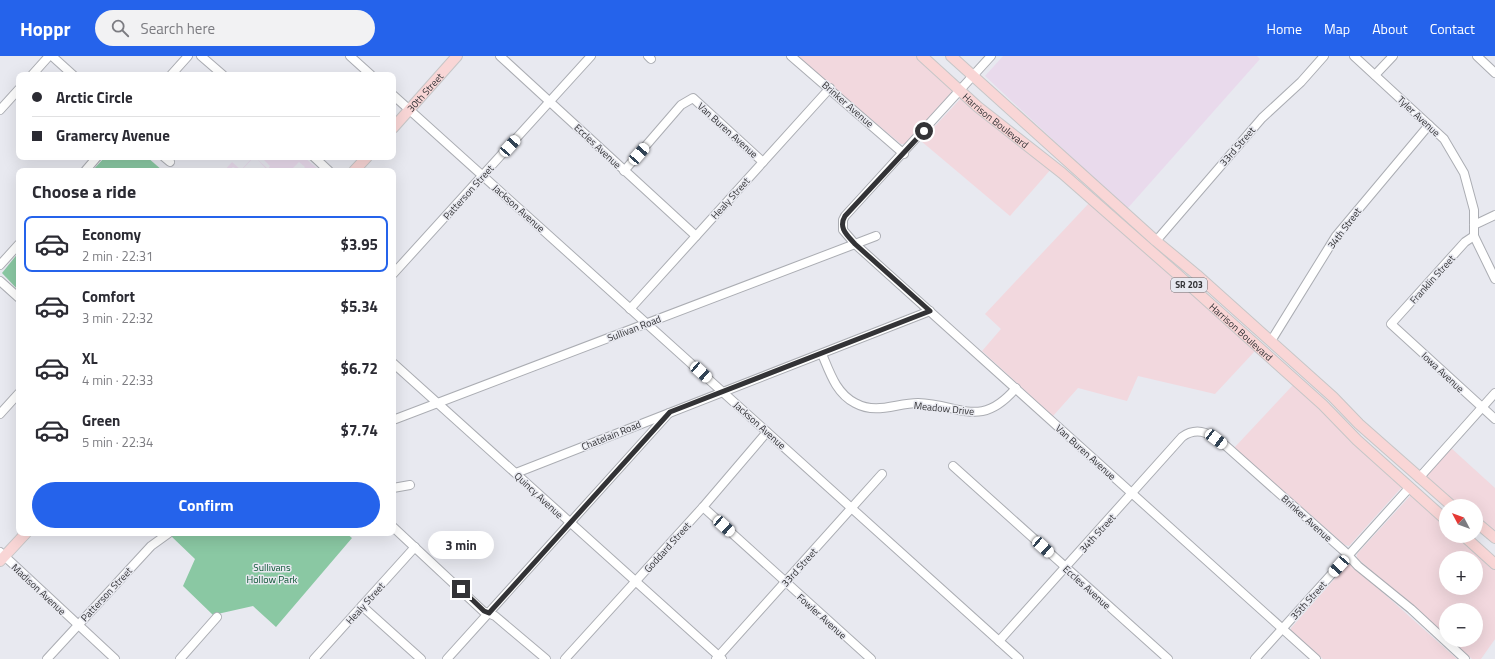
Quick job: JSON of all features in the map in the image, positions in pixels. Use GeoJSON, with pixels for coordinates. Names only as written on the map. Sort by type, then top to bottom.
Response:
{"type":"FeatureCollection","features":[{"type":"Feature","properties":{"kind":"main road","name":"30th Street"},"geometry":{"type":"LineString","coordinates":[[396,125],[457,56]]}},
{"type":"Feature","properties":{"kind":"main road","name":"Harrison Boulevard"},"geometry":{"type":"LineString","coordinates":[[922,56],[960,91],[1060,172],[1177,274],[1323,405],[1357,440],[1439,514]]}},
{"type":"Feature","properties":{"kind":"main road","name":"Harrison Boulevard"},"geometry":{"type":"LineString","coordinates":[[951,56],[1156,241],[1189,268],[1271,341],[1419,478],[1444,499]]}},
{"type":"Feature","properties":{"kind":"main road"},"geometry":{"type":"LineString","coordinates":[[357,168],[364,160]]}},
{"type":"Feature","properties":{"kind":"main road"},"geometry":{"type":"LineString","coordinates":[[1483,528],[1495,538]]}},
{"type":"Feature","properties":{"kind":"main road"},"geometry":{"type":"LineString","coordinates":[[2,556],[23,536]]}},
{"type":"Feature","properties":{"kind":"main road"},"geometry":{"type":"LineString","coordinates":[[1472,543],[1495,564]]}},
{"type":"Feature","properties":{"kind":"street"},"geometry":{"type":"LineString","coordinates":[[35,72],[50,56],[69,72]]}},
{"type":"Feature","properties":{"kind":"street"},"geometry":{"type":"LineString","coordinates":[[174,72],[188,56]]}},
{"type":"Feature","properties":{"kind":"street"},"geometry":{"type":"LineString","coordinates":[[201,56],[220,72]]}},
{"type":"Feature","properties":{"kind":"street"},"geometry":{"type":"LineString","coordinates":[[350,56],[368,72]]}},
{"type":"Feature","properties":{"kind":"street","name":"Eccles Avenue"},"geometry":{"type":"LineString","coordinates":[[500,56],[696,236]]}},
{"type":"Feature","properties":{"kind":"street","name":"Patterson Street"},"geometry":{"type":"LineString","coordinates":[[396,271],[592,56]]}},
{"type":"Feature","properties":{"kind":"street","name":"Brinker Avenue"},"geometry":{"type":"LineString","coordinates":[[792,56],[904,154]]}},
{"type":"Feature","properties":{"kind":"street","name":"Van Buren Avenue"},"geometry":{"type":"LineString","coordinates":[[991,56],[843,220],[843,230],[855,244],[1316,659]]}},
{"type":"Feature","properties":{"kind":"street","name":"33rd Street"},"geometry":{"type":"LineString","coordinates":[[1156,241],[1262,118],[1301,82],[1324,56]]}},
{"type":"Feature","properties":{"kind":"street","name":"Tyler Avenue"},"geometry":{"type":"LineString","coordinates":[[1354,56],[1444,139],[1464,173],[1474,210],[1474,236],[1495,279]]}},
{"type":"Feature","properties":{"kind":"street"},"geometry":{"type":"LineString","coordinates":[[1374,75],[1393,56]]}},
{"type":"Feature","properties":{"kind":"street"},"geometry":{"type":"LineString","coordinates":[[1477,56],[1495,73]]}},
{"type":"Feature","properties":{"kind":"street","name":"Healy Street"},"geometry":{"type":"LineString","coordinates":[[630,309],[830,88]]}},
{"type":"Feature","properties":{"kind":"street"},"geometry":{"type":"LineString","coordinates":[[0,110],[16,92]]}},
{"type":"Feature","properties":{"kind":"street","name":"Jackson Avenue"},"geometry":{"type":"LineString","coordinates":[[396,98],[1019,659]]}},
{"type":"Feature","properties":{"kind":"street","name":"Van Buren Avenue"},"geometry":{"type":"LineString","coordinates":[[624,171],[681,105],[693,98],[763,162]]}},
{"type":"Feature","properties":{"kind":"street","name":"34th Street"},"geometry":{"type":"LineString","coordinates":[[1271,341],[1336,236],[1429,125]]}},
{"type":"Feature","properties":{"kind":"street"},"geometry":{"type":"LineString","coordinates":[[88,168],[94,160]]}},
{"type":"Feature","properties":{"kind":"street"},"geometry":{"type":"LineString","coordinates":[[317,160],[326,168]]}},
{"type":"Feature","properties":{"kind":"street"},"geometry":{"type":"LineString","coordinates":[[1474,225],[1495,215]]}},
{"type":"Feature","properties":{"kind":"street","name":"Sullivan Road"},"geometry":{"type":"LineString","coordinates":[[396,419],[876,236]]}},
{"type":"Feature","properties":{"kind":"street","name":"Franklin Street"},"geometry":{"type":"LineString","coordinates":[[1391,324],[1465,242],[1474,236]]}},
{"type":"Feature","properties":{"kind":"street"},"geometry":{"type":"LineString","coordinates":[[0,265],[16,247]]}},
{"type":"Feature","properties":{"kind":"street"},"geometry":{"type":"LineString","coordinates":[[0,281],[16,295]]}},
{"type":"Feature","properties":{"kind":"street","name":"Chatelain Road"},"geometry":{"type":"LineString","coordinates":[[516,473],[930,311]]}},
{"type":"Feature","properties":{"kind":"street","name":"Iowa Avenue"},"geometry":{"type":"LineString","coordinates":[[1391,324],[1495,420]]}},
{"type":"Feature","properties":{"kind":"street","name":"Meadow Drive"},"geometry":{"type":"LineString","coordinates":[[822,354],[832,378],[840,391],[849,399],[867,408],[886,408],[918,403],[960,411],[978,412],[995,406],[1016,388]]}},
{"type":"Feature","properties":{"kind":"street","name":"Quincy Avenue"},"geometry":{"type":"LineString","coordinates":[[396,366],[719,658]]}},
{"type":"Feature","properties":{"kind":"street"},"geometry":{"type":"LineString","coordinates":[[1419,478],[1495,393]]}},
{"type":"Feature","properties":{"kind":"street"},"geometry":{"type":"LineString","coordinates":[[0,414],[16,396]]}},
{"type":"Feature","properties":{"kind":"street"},"geometry":{"type":"LineString","coordinates":[[447,659],[670,412]]}},
{"type":"Feature","properties":{"kind":"street","name":"Brinker Avenue"},"geometry":{"type":"LineString","coordinates":[[1198,430],[1226,446],[1348,556],[1411,609],[1465,659]]}},
{"type":"Feature","properties":{"kind":"street","name":"34th Street"},"geometry":{"type":"LineString","coordinates":[[1000,641],[1182,437],[1188,433],[1198,430]]}},
{"type":"Feature","properties":{"kind":"street","name":"Goddard Street"},"geometry":{"type":"LineString","coordinates":[[565,659],[703,507],[767,432]]}},
{"type":"Feature","properties":{"kind":"street","name":"Eccles Avenue"},"geometry":{"type":"LineString","coordinates":[[953,466],[1168,659]]}},
{"type":"Feature","properties":{"kind":"street","name":"33rd Street"},"geometry":{"type":"LineString","coordinates":[[719,658],[882,474]]}},
{"type":"Feature","properties":{"kind":"street"},"geometry":{"type":"LineString","coordinates":[[396,487],[410,484]]}},
{"type":"Feature","properties":{"kind":"street","name":"35th Street"},"geometry":{"type":"LineString","coordinates":[[1255,659],[1410,487]]}},
{"type":"Feature","properties":{"kind":"street","name":"Fowler Avenue"},"geometry":{"type":"LineString","coordinates":[[703,507],[785,583],[871,659]]}},
{"type":"Feature","properties":{"kind":"street"},"geometry":{"type":"LineString","coordinates":[[396,530],[484,611],[496,616],[546,659]]}},
{"type":"Feature","properties":{"kind":"street","name":"Patterson Street"},"geometry":{"type":"LineString","coordinates":[[47,659],[151,546],[165,536]]}},
{"type":"Feature","properties":{"kind":"street","name":"Healy Street"},"geometry":{"type":"LineString","coordinates":[[314,659],[415,547]]}},
{"type":"Feature","properties":{"kind":"street","name":"Madison Avenue"},"geometry":{"type":"LineString","coordinates":[[2,556],[115,659]]}},
{"type":"Feature","properties":{"kind":"street"},"geometry":{"type":"LineString","coordinates":[[362,606],[421,659]]}},
{"type":"Feature","properties":{"kind":"street"},"geometry":{"type":"LineString","coordinates":[[180,659],[217,617]]}},
{"type":"Feature","properties":{"kind":"shaded area"},"geometry":{"type":"Polygon","coordinates":[[[795,56],[928,56],[957,86],[905,144],[901,144],[795,56]]]}},
{"type":"Feature","properties":{"kind":"shaded area"},"geometry":{"type":"Polygon","coordinates":[[[1003,56],[1257,56],[1260,59],[1127,209],[985,76],[1003,56]]]}},
{"type":"Feature","properties":{"kind":"shaded area"},"geometry":{"type":"Polygon","coordinates":[[[964,95],[1052,168],[1010,216],[921,141],[964,95]]]}},
{"type":"Feature","properties":{"kind":"shaded area"},"geometry":{"type":"Polygon","coordinates":[[[264,160],[307,160],[317,168],[304,168],[305,167],[299,162],[293,168],[269,168],[270,166],[264,160]]]}},
{"type":"Feature","properties":{"kind":"shaded area"},"geometry":{"type":"Polygon","coordinates":[[[232,162],[239,168],[227,168],[232,162]]]}},
{"type":"Feature","properties":{"kind":"shaded area"},"geometry":{"type":"Polygon","coordinates":[[[1090,202],[1255,351],[1215,394],[1138,376],[1127,401],[1078,388],[1053,416],[982,351],[1001,329],[985,314],[1090,202]]]}},
{"type":"Feature","properties":{"kind":"shaded area"},"geometry":{"type":"Polygon","coordinates":[[[1293,385],[1402,484],[1402,487],[1349,546],[1345,545],[1234,448],[1293,385]]]}},
{"type":"Feature","properties":{"kind":"shaded area"},"geometry":{"type":"Polygon","coordinates":[[[1451,448],[1495,488],[1495,538],[1483,527],[1483,499],[1451,499],[1426,476],[1451,448]]]}},
{"type":"Feature","properties":{"kind":"shaded area"},"geometry":{"type":"Polygon","coordinates":[[[1411,495],[1439,518],[1439,543],[1468,543],[1476,551],[1439,551],[1439,595],[1483,595],[1483,557],[1495,568],[1495,639],[1481,659],[1472,659],[1458,647],[1483,647],[1483,603],[1439,603],[1439,630],[1357,558],[1357,554],[1411,495]]]}},
{"type":"Feature","properties":{"kind":"shaded area"},"geometry":{"type":"Polygon","coordinates":[[[1347,565],[1352,565],[1439,643],[1439,647],[1444,647],[1457,659],[1323,659],[1291,631],[1291,628],[1347,565]]]}},
{"type":"Feature","properties":{"kind":"green space"},"geometry":{"type":"Polygon","coordinates":[[[102,160],[150,160],[160,168],[95,168],[102,160]]]}},
{"type":"Feature","properties":{"kind":"green space"},"geometry":{"type":"Polygon","coordinates":[[[16,256],[16,288],[2,273],[16,256]]]}},
{"type":"Feature","properties":{"kind":"green space","name":"Sullivans Hollow Park"},"geometry":{"type":"Polygon","coordinates":[[[171,536],[350,536],[352,538],[276,627],[253,606],[213,615],[183,586],[195,559],[171,536]]]}},
{"type":"Feature","properties":{"kind":"route"},"geometry":{"type":"LineString","coordinates":[[461,589],[484,611],[489,613],[670,412],[930,311],[855,244],[845,233],[842,226],[845,216],[924,131]]}}]}
